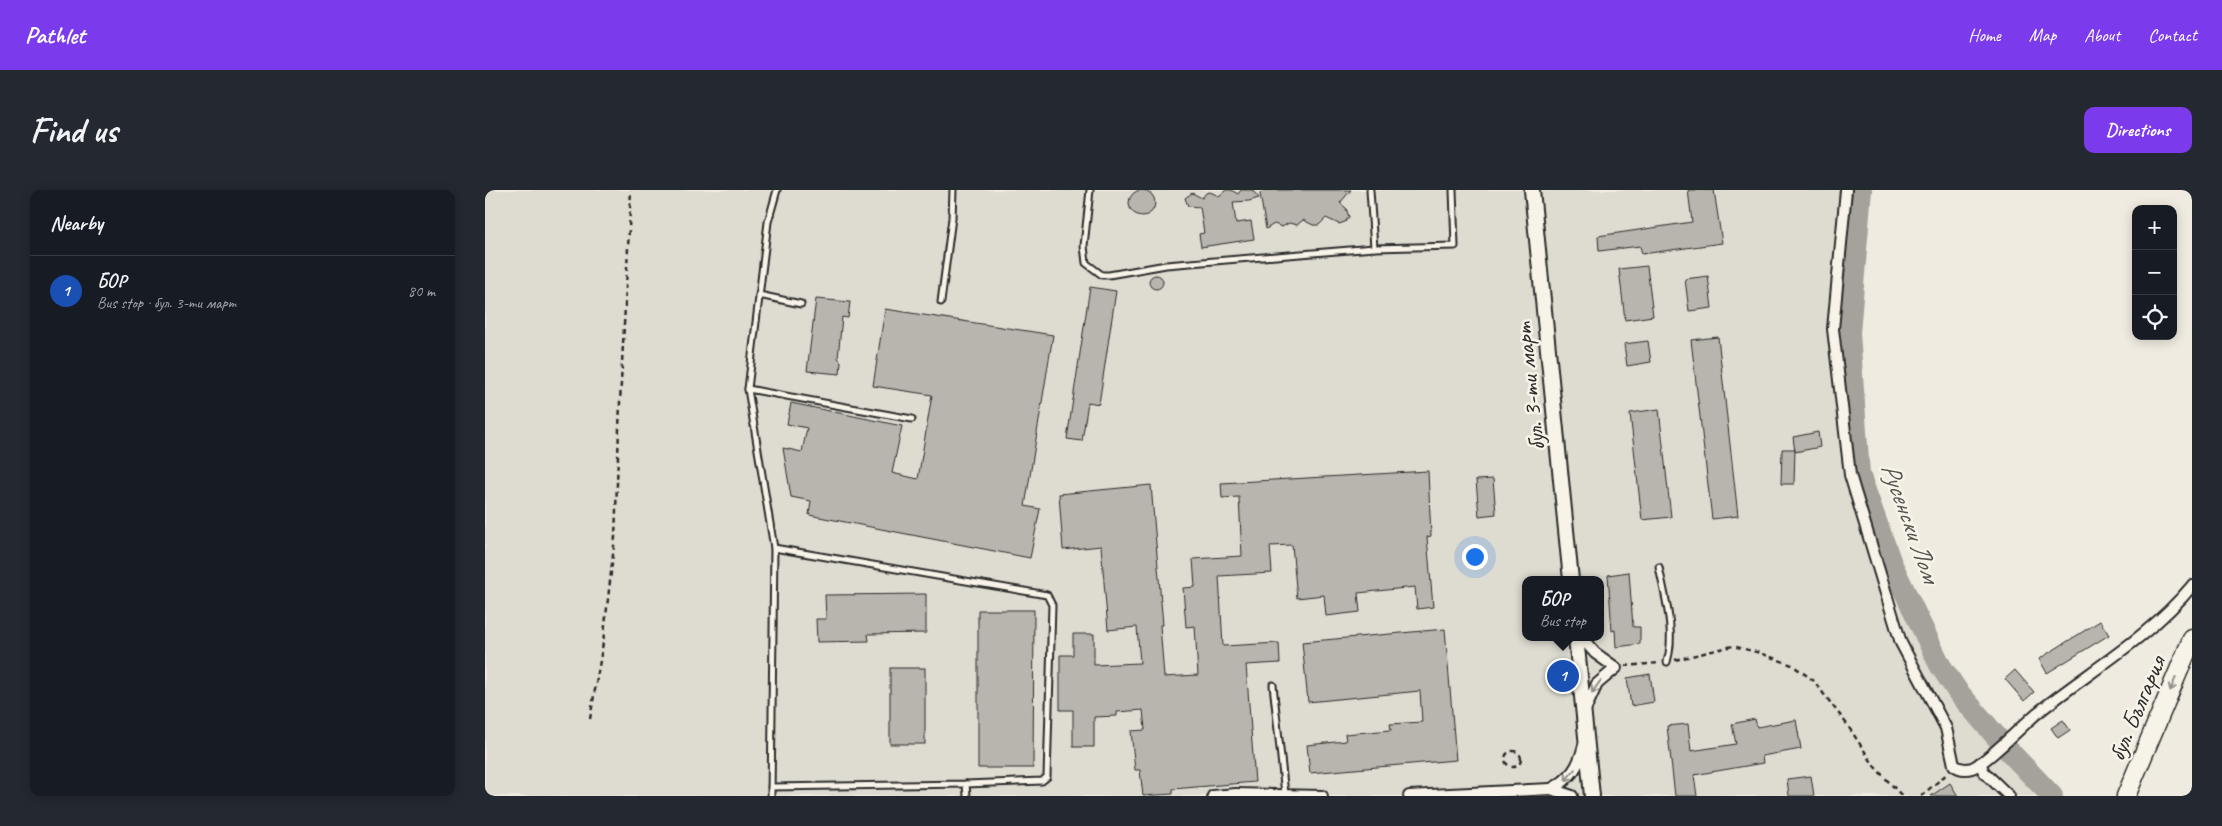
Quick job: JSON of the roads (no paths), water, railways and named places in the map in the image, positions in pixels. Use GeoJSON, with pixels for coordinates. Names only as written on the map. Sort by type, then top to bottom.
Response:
{"type":"FeatureCollection","features":[{"type":"Feature","properties":{"kind":"highway","name":"бул. България"},"geometry":{"type":"LineString","coordinates":[[2126,796],[2192,639]]}},
{"type":"Feature","properties":{"kind":"main road","name":"бул. 3-ти март"},"geometry":{"type":"LineString","coordinates":[[1532,190],[1571,576]]}},
{"type":"Feature","properties":{"kind":"main road"},"geometry":{"type":"LineString","coordinates":[[1577,641],[1592,796]]}},
{"type":"Feature","properties":{"kind":"street"},"geometry":{"type":"LineString","coordinates":[[1846,190],[1833,328],[1850,475],[1901,644],[1946,728],[1953,765],[1965,769],[1980,763],[2051,702],[2119,652],[2167,613],[2192,586]]}},
{"type":"Feature","properties":{"kind":"street"},"geometry":{"type":"LineString","coordinates":[[1584,641],[1595,653],[1616,668],[1597,684],[1584,712]]}},
{"type":"Feature","properties":{"kind":"street"},"geometry":{"type":"LineString","coordinates":[[1551,789],[1563,783],[1571,775],[1581,758],[1586,734]]}},
{"type":"Feature","properties":{"kind":"street"},"geometry":{"type":"LineString","coordinates":[[1980,763],[1984,772],[2009,796]]}},
{"type":"Feature","properties":{"kind":"street"},"geometry":{"type":"LineString","coordinates":[[1409,796],[1551,789],[1572,796]]}},
{"type":"Feature","properties":{"kind":"street"},"geometry":{"type":"LineString","coordinates":[[1213,796],[1285,794],[1322,796]]}},
{"type":"Feature","properties":{"kind":"lane"},"geometry":{"type":"LineString","coordinates":[[771,796],[774,548],[748,389],[768,222],[777,190]]}},
{"type":"Feature","properties":{"kind":"lane"},"geometry":{"type":"LineString","coordinates":[[941,302],[952,218],[953,190]]}},
{"type":"Feature","properties":{"kind":"lane"},"geometry":{"type":"LineString","coordinates":[[1090,190],[1084,246],[1086,263],[1102,275],[1166,265],[1374,248],[1455,246],[1453,190]]}},
{"type":"Feature","properties":{"kind":"lane"},"geometry":{"type":"LineString","coordinates":[[1370,190],[1374,248]]}},
{"type":"Feature","properties":{"kind":"lane"},"geometry":{"type":"LineString","coordinates":[[759,295],[801,304]]}},
{"type":"Feature","properties":{"kind":"lane"},"geometry":{"type":"LineString","coordinates":[[748,389],[912,419]]}},
{"type":"Feature","properties":{"kind":"lane"},"geometry":{"type":"LineString","coordinates":[[771,787],[1042,781],[1047,777],[1052,605],[1047,595],[774,548]]}},
{"type":"Feature","properties":{"kind":"lane"},"geometry":{"type":"LineString","coordinates":[[1659,567],[1671,630],[1671,649],[1667,662]]}},
{"type":"Feature","properties":{"kind":"lane"},"geometry":{"type":"LineString","coordinates":[[1273,685],[1285,794]]}},
{"type":"Feature","properties":{"kind":"lane"},"geometry":{"type":"LineString","coordinates":[[966,784],[967,796]]}},
{"type":"Feature","properties":{"kind":"waterway","name":"Русенски Лом"},"geometry":{"type":"LineString","coordinates":[[1861,190],[1849,333],[1859,474],[1891,563],[1940,665],[1958,692],[2006,748],[2052,796]]}},
{"type":"Feature","properties":{"kind":"place","name":"БОР"},"geometry":{"type":"Point","coordinates":[1563,676]}}]}
